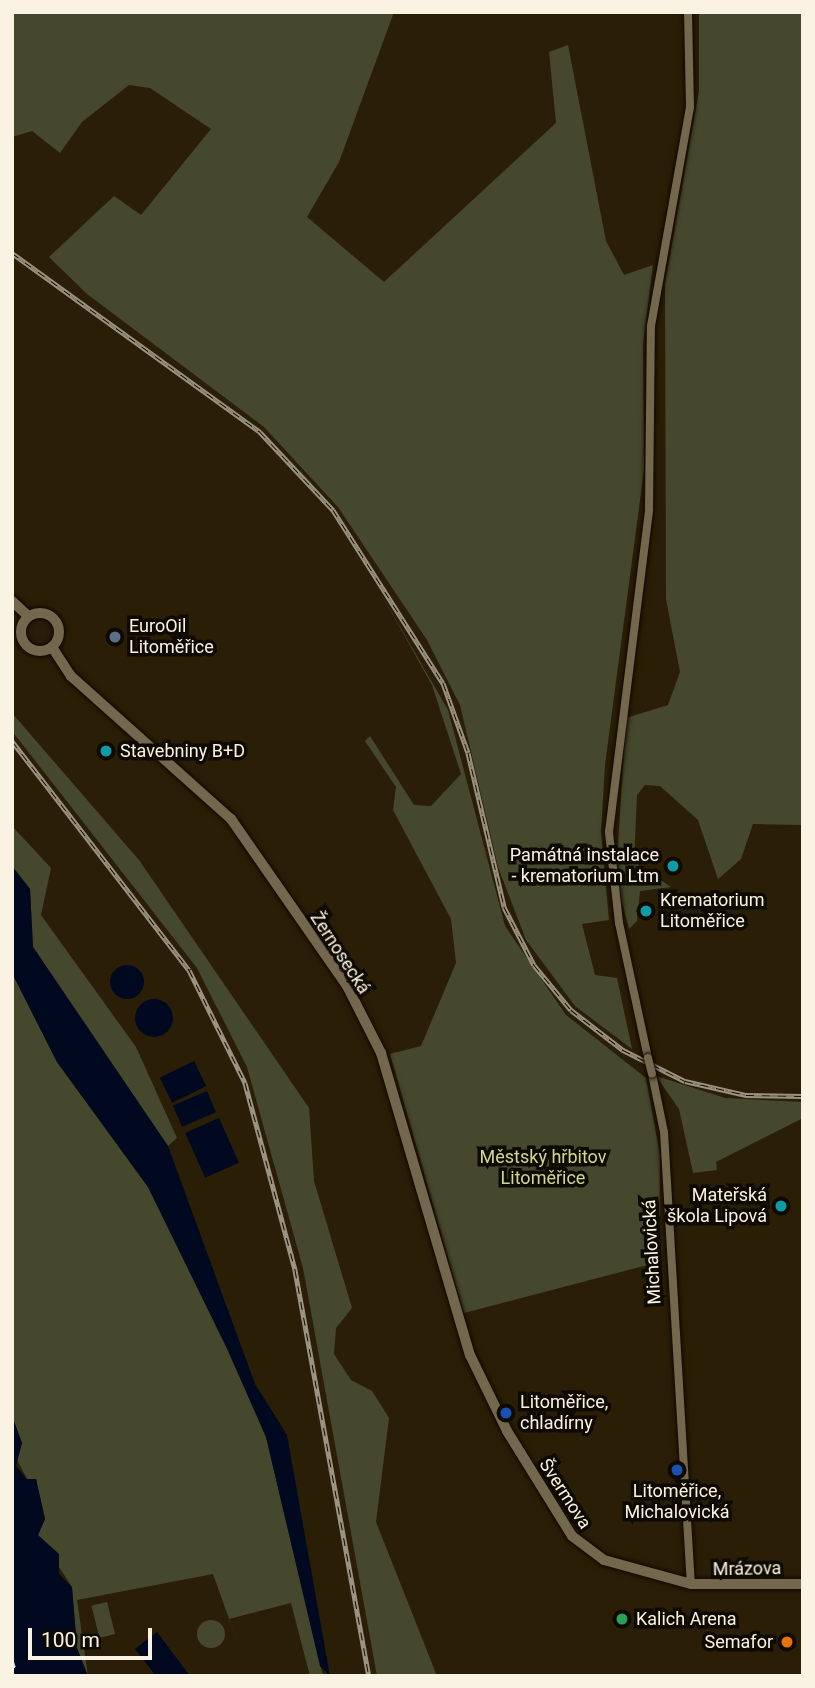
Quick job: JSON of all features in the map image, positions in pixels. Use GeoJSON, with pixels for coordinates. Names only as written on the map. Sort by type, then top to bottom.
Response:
{"type":"FeatureCollection","features":[{"type":"Feature","properties":{"kind":"main road","name":"Žernosecká"},"geometry":{"type":"LineString","coordinates":[[12,601],[28,617],[53,618],[59,629],[52,647],[71,676],[231,819],[347,986],[381,1053],[470,1354]]}},
{"type":"Feature","properties":{"kind":"main road"},"geometry":{"type":"LineString","coordinates":[[23,643],[20,629],[28,617]]}},
{"type":"Feature","properties":{"kind":"main road"},"geometry":{"type":"LineString","coordinates":[[23,643],[40,652],[52,647]]}},
{"type":"Feature","properties":{"kind":"main road"},"geometry":{"type":"LineString","coordinates":[[12,651],[23,643]]}},
{"type":"Feature","properties":{"kind":"main road","name":"Švermova"},"geometry":{"type":"LineString","coordinates":[[470,1354],[507,1431],[576,1542],[604,1560],[691,1584]]}},
{"type":"Feature","properties":{"kind":"main road","name":"Mrázova"},"geometry":{"type":"LineString","coordinates":[[691,1584],[803,1584]]}},
{"type":"Feature","properties":{"kind":"street","name":"Michalovická"},"geometry":{"type":"LineString","coordinates":[[688,12],[690,107],[651,326],[649,509],[610,820],[619,923],[664,1132],[691,1584]]}},
{"type":"Feature","properties":{"kind":"green space"},"geometry":{"type":"Polygon","coordinates":[[[12,12],[394,12],[339,162],[307,217],[384,282],[556,123],[549,52],[568,45],[606,241],[624,275],[653,265],[643,344],[644,470],[605,765],[601,832],[609,920],[582,924],[595,975],[617,978],[632,1049],[575,1006],[526,940],[498,867],[460,705],[427,640],[338,507],[264,427],[87,294],[49,257],[114,196],[141,215],[211,129],[150,88],[129,85],[82,122],[60,153],[32,131],[12,137],[12,12]]]}},
{"type":"Feature","properties":{"kind":"green space"},"geometry":{"type":"Polygon","coordinates":[[[699,12],[803,12],[803,825],[753,824],[741,859],[718,879],[698,820],[660,786],[645,785],[637,795],[634,862],[671,887],[640,891],[637,921],[629,929],[616,878],[626,718],[668,705],[680,672],[666,599],[665,284],[699,91],[699,12]]]}},
{"type":"Feature","properties":{"kind":"green space","name":"Městský hřbitov Litoměřice"},"geometry":{"type":"Polygon","coordinates":[[[380,592],[448,710],[505,926],[566,1015],[646,1078],[660,1156],[659,1262],[464,1313],[390,1054],[421,1046],[456,963],[451,919],[393,810],[396,787],[365,741],[370,736],[414,805],[431,806],[461,774],[432,685],[380,592]]]}},
{"type":"Feature","properties":{"kind":"green space"},"geometry":{"type":"Polygon","coordinates":[[[12,713],[139,860],[309,1108],[314,1181],[352,1308],[336,1328],[334,1354],[351,1380],[372,1391],[389,1418],[376,1522],[437,1676],[377,1676],[303,1268],[247,1067],[197,968],[12,731],[12,713]]]}},
{"type":"Feature","properties":{"kind":"green space"},"geometry":{"type":"Polygon","coordinates":[[[12,826],[51,868],[41,915],[136,1047],[177,1138],[168,1146],[33,947],[30,889],[12,866],[12,826]]]}},
{"type":"Feature","properties":{"kind":"green space"},"geometry":{"type":"Polygon","coordinates":[[[12,973],[57,1062],[148,1187],[227,1349],[266,1437],[323,1676],[310,1676],[291,1603],[229,1619],[213,1574],[77,1600],[88,1676],[77,1648],[72,1587],[38,1535],[45,1519],[36,1479],[27,1479],[14,1454],[22,1443],[12,1416],[12,973]]]}},
{"type":"Feature","properties":{"kind":"green space"},"geometry":{"type":"Polygon","coordinates":[[[656,1076],[725,1098],[803,1102],[803,1118],[716,1162],[717,1170],[693,1173],[679,1109],[656,1076]]]}},
{"type":"Feature","properties":{"kind":"green space"},"geometry":{"type":"Polygon","coordinates":[[[107,1602],[115,1634],[99,1638],[91,1606],[107,1602]]]}},
{"type":"Feature","properties":{"kind":"green space"},"geometry":{"type":"Polygon","coordinates":[[[211,1620],[221,1624],[225,1634],[221,1644],[211,1648],[201,1644],[197,1634],[201,1624],[211,1620]]]}},
{"type":"Feature","properties":{"kind":"water"},"geometry":{"type":"Polygon","coordinates":[[[12,866],[30,889],[33,947],[168,1146],[255,1384],[287,1435],[330,1676],[320,1666],[266,1437],[227,1348],[148,1187],[57,1062],[12,973],[12,866]]]}},
{"type":"Feature","properties":{"kind":"water"},"geometry":{"type":"Polygon","coordinates":[[[127,965],[139,970],[144,982],[139,994],[127,999],[115,994],[110,982],[115,970],[127,965]]]}},
{"type":"Feature","properties":{"kind":"water"},"geometry":{"type":"Polygon","coordinates":[[[154,999],[168,1004],[173,1018],[168,1032],[154,1037],[140,1032],[135,1018],[140,1004],[154,999]]]}},
{"type":"Feature","properties":{"kind":"water"},"geometry":{"type":"Polygon","coordinates":[[[194,1061],[206,1086],[172,1103],[160,1078],[194,1061]]]}},
{"type":"Feature","properties":{"kind":"water"},"geometry":{"type":"Polygon","coordinates":[[[207,1091],[216,1112],[182,1127],[173,1105],[207,1091]]]}},
{"type":"Feature","properties":{"kind":"water"},"geometry":{"type":"Polygon","coordinates":[[[219,1118],[239,1163],[205,1178],[185,1133],[219,1118]]]}},
{"type":"Feature","properties":{"kind":"water"},"geometry":{"type":"Polygon","coordinates":[[[12,1416],[22,1443],[16,1466],[27,1479],[36,1479],[45,1519],[38,1535],[59,1554],[59,1574],[72,1587],[77,1648],[88,1676],[12,1676],[12,1416]]]}},
{"type":"Feature","properties":{"kind":"water"},"geometry":{"type":"Polygon","coordinates":[[[157,1632],[190,1676],[156,1676],[135,1649],[157,1632]]]}},
{"type":"Feature","properties":{"kind":"ferry route"},"geometry":{"type":"LineString","coordinates":[[12,1659],[18,1676]]}},
{"type":"Feature","properties":{"kind":"railway"},"geometry":{"type":"LineString","coordinates":[[12,253],[260,432],[333,510],[443,683],[468,753],[504,907],[534,965],[571,1010],[623,1050],[685,1081],[746,1095],[803,1096]]}},
{"type":"Feature","properties":{"kind":"railway"},"geometry":{"type":"LineString","coordinates":[[12,741],[189,970],[245,1083],[295,1270],[369,1676]]}},
{"type":"Feature","properties":{"kind":"place","name":"EuroOil Litoměřice"},"geometry":{"type":"Point","coordinates":[115,637]}},
{"type":"Feature","properties":{"kind":"place","name":"Stavebniny B+D"},"geometry":{"type":"Point","coordinates":[106,751]}},
{"type":"Feature","properties":{"kind":"place","name":"Památná instalace - krematorium Ltm"},"geometry":{"type":"Point","coordinates":[673,866]}},
{"type":"Feature","properties":{"kind":"place","name":"Krematorium Litoměřice"},"geometry":{"type":"Point","coordinates":[646,911]}},
{"type":"Feature","properties":{"kind":"place","name":"Mateřská škola Lipová"},"geometry":{"type":"Point","coordinates":[781,1206]}},
{"type":"Feature","properties":{"kind":"place","name":"Litoměřice, chladírny"},"geometry":{"type":"Point","coordinates":[506,1413]}},
{"type":"Feature","properties":{"kind":"place","name":"Litoměřice, Michalovická"},"geometry":{"type":"Point","coordinates":[677,1470]}},
{"type":"Feature","properties":{"kind":"place","name":"Kalich Arena"},"geometry":{"type":"Point","coordinates":[622,1619]}},
{"type":"Feature","properties":{"kind":"place","name":"Semafor"},"geometry":{"type":"Point","coordinates":[787,1642]}}]}
